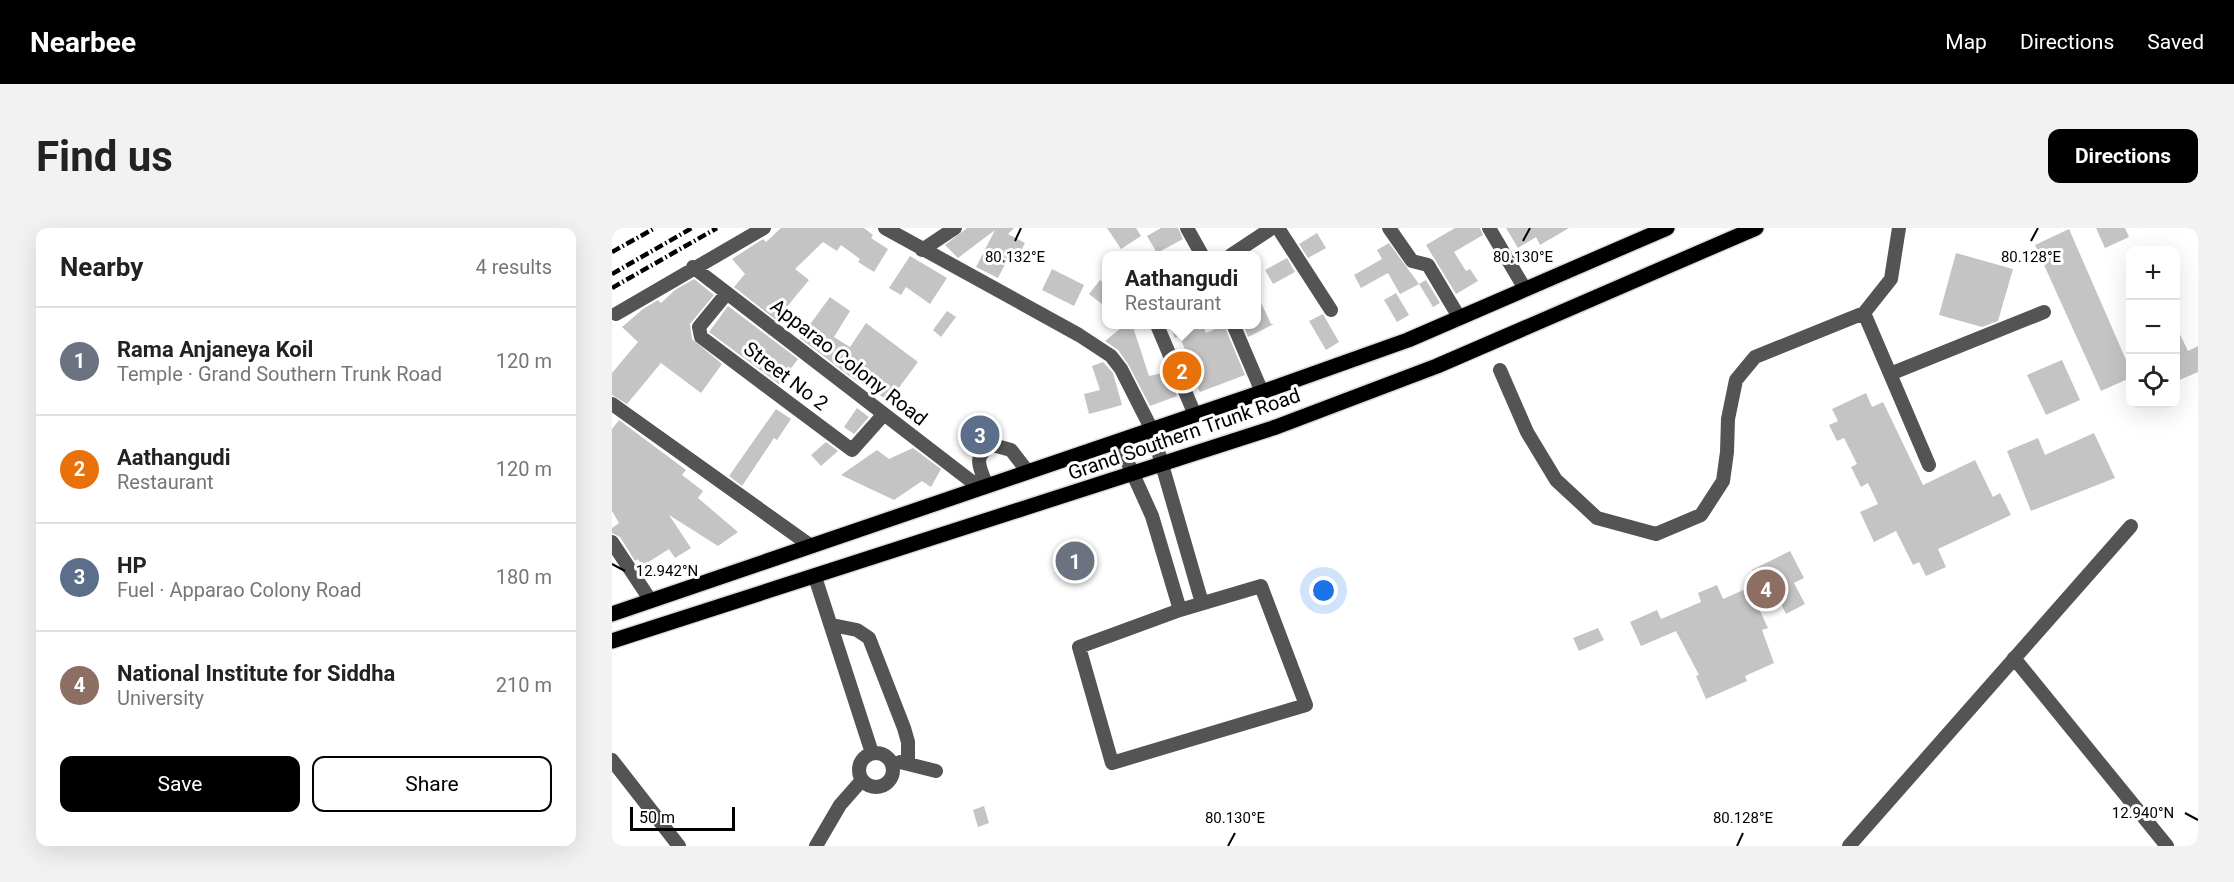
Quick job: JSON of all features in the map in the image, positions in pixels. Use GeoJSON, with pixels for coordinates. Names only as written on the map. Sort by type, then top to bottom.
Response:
{"type":"FeatureCollection","features":[{"type":"Feature","properties":{"kind":"main road","name":"Grand Southern Trunk Road"},"geometry":{"type":"LineString","coordinates":[[612,614],[1262,393],[1408,340],[1667,228]]}},
{"type":"Feature","properties":{"kind":"main road","name":"Grand Southern Trunk Road"},"geometry":{"type":"LineString","coordinates":[[612,641],[1276,427],[1437,366],[1756,228]]}},
{"type":"Feature","properties":{"kind":"street"},"geometry":{"type":"LineString","coordinates":[[616,314],[693,267],[764,228]]}},
{"type":"Feature","properties":{"kind":"street"},"geometry":{"type":"LineString","coordinates":[[885,228],[1100,347],[1121,369],[1152,429],[1202,603]]}},
{"type":"Feature","properties":{"kind":"street"},"geometry":{"type":"LineString","coordinates":[[922,250],[954,228]]}},
{"type":"Feature","properties":{"kind":"street"},"geometry":{"type":"LineString","coordinates":[[1187,228],[1200,251]]}},
{"type":"Feature","properties":{"kind":"street"},"geometry":{"type":"LineString","coordinates":[[1237,251],[1272,228]]}},
{"type":"Feature","properties":{"kind":"street"},"geometry":{"type":"LineString","coordinates":[[1278,228],[1331,310]]}},
{"type":"Feature","properties":{"kind":"street"},"geometry":{"type":"LineString","coordinates":[[1389,228],[1412,261],[1428,265],[1459,317]]}},
{"type":"Feature","properties":{"kind":"street"},"geometry":{"type":"LineString","coordinates":[[1489,228],[1525,289]]}},
{"type":"Feature","properties":{"kind":"street"},"geometry":{"type":"LineString","coordinates":[[1500,370],[1527,432],[1556,480],[1597,518],[1656,534],[1701,515],[1722,481],[1727,452],[1728,419],[1736,380],[1755,357],[1864,313],[1892,279],[1899,228]]}},
{"type":"Feature","properties":{"kind":"street","name":"Apparao Colony Road"},"geometry":{"type":"LineString","coordinates":[[693,267],[884,414],[984,487]]}},
{"type":"Feature","properties":{"kind":"street","name":"Street No 2"},"geometry":{"type":"LineString","coordinates":[[727,293],[699,327],[701,337],[852,450],[884,414]]}},
{"type":"Feature","properties":{"kind":"street"},"geometry":{"type":"LineString","coordinates":[[1890,374],[2044,312]]}},
{"type":"Feature","properties":{"kind":"street"},"geometry":{"type":"LineString","coordinates":[[1864,313],[1929,465]]}},
{"type":"Feature","properties":{"kind":"street"},"geometry":{"type":"LineString","coordinates":[[1159,329],[1195,415]]}},
{"type":"Feature","properties":{"kind":"street"},"geometry":{"type":"LineString","coordinates":[[1235,329],[1262,393]]}},
{"type":"Feature","properties":{"kind":"street"},"geometry":{"type":"LineString","coordinates":[[612,404],[811,546]]}},
{"type":"Feature","properties":{"kind":"street"},"geometry":{"type":"LineString","coordinates":[[1118,441],[1152,516],[1179,610]]}},
{"type":"Feature","properties":{"kind":"street"},"geometry":{"type":"LineString","coordinates":[[984,487],[979,465],[980,456],[983,450],[993,445],[1011,450],[1028,472]]}},
{"type":"Feature","properties":{"kind":"street"},"geometry":{"type":"LineString","coordinates":[[1849,846],[2131,526]]}},
{"type":"Feature","properties":{"kind":"street"},"geometry":{"type":"LineString","coordinates":[[612,542],[651,601]]}},
{"type":"Feature","properties":{"kind":"street"},"geometry":{"type":"LineString","coordinates":[[815,577],[872,753]]}},
{"type":"Feature","properties":{"kind":"street"},"geometry":{"type":"LineString","coordinates":[[1261,586],[1306,705],[1112,763],[1079,646],[1202,603],[1261,586]]}},
{"type":"Feature","properties":{"kind":"street"},"geometry":{"type":"LineString","coordinates":[[832,625],[857,630],[869,638],[904,728],[908,742],[908,762]]}},
{"type":"Feature","properties":{"kind":"street"},"geometry":{"type":"LineString","coordinates":[[2014,658],[2167,846]]}},
{"type":"Feature","properties":{"kind":"street"},"geometry":{"type":"LineString","coordinates":[[816,846],[840,805],[862,780],[860,764],[872,753],[883,754],[891,762],[908,762],[936,771]]}},
{"type":"Feature","properties":{"kind":"street"},"geometry":{"type":"LineString","coordinates":[[612,760],[679,846]]}},
{"type":"Feature","properties":{"kind":"street"},"geometry":{"type":"LineString","coordinates":[[862,780],[871,786],[883,786],[891,778],[891,762]]}},
{"type":"Feature","properties":{"kind":"building"},"geometry":{"type":"Polygon","coordinates":[[[781,228],[864,228],[873,235],[871,238],[888,249],[874,272],[858,262],[860,259],[841,245],[837,251],[823,242],[795,269],[809,280],[776,320],[734,287],[745,274],[732,259],[763,239],[766,242],[781,228]]]}},
{"type":"Feature","properties":{"kind":"building"},"geometry":{"type":"Polygon","coordinates":[[[967,228],[1014,228],[1008,234],[1025,243],[1019,255],[1012,251],[998,278],[976,267],[995,230],[958,258],[945,245],[967,228]]]}},
{"type":"Feature","properties":{"kind":"building"},"geometry":{"type":"Polygon","coordinates":[[[1107,228],[1136,228],[1141,236],[1121,249],[1107,228]]]}},
{"type":"Feature","properties":{"kind":"building"},"geometry":{"type":"Polygon","coordinates":[[[1161,228],[1178,228],[1183,239],[1161,251],[1156,251],[1147,236],[1161,228]]]}},
{"type":"Feature","properties":{"kind":"building"},"geometry":{"type":"Polygon","coordinates":[[[1455,228],[1480,228],[1483,235],[1454,252],[1466,271],[1470,269],[1478,281],[1456,294],[1426,245],[1455,228]]]}},
{"type":"Feature","properties":{"kind":"building"},"geometry":{"type":"Polygon","coordinates":[[[1506,228],[1569,228],[1540,245],[1536,237],[1518,248],[1506,228]]]}},
{"type":"Feature","properties":{"kind":"building"},"geometry":{"type":"Polygon","coordinates":[[[2096,228],[2125,228],[2129,237],[2105,248],[2096,228]]]}},
{"type":"Feature","properties":{"kind":"building"},"geometry":{"type":"Polygon","coordinates":[[[2069,229],[2126,360],[2126,380],[2101,391],[2035,245],[2069,229]]]}},
{"type":"Feature","properties":{"kind":"building"},"geometry":{"type":"Polygon","coordinates":[[[1317,233],[1326,248],[1308,258],[1299,244],[1317,233]]]}},
{"type":"Feature","properties":{"kind":"building"},"geometry":{"type":"Polygon","coordinates":[[[1389,243],[1419,284],[1400,294],[1388,273],[1361,288],[1354,275],[1382,259],[1377,250],[1389,243]]]}},
{"type":"Feature","properties":{"kind":"building"},"geometry":{"type":"Polygon","coordinates":[[[1956,253],[2013,269],[1998,321],[1982,327],[1939,315],[1956,253]]]}},
{"type":"Feature","properties":{"kind":"building"},"geometry":{"type":"Polygon","coordinates":[[[910,256],[947,278],[930,304],[906,287],[901,295],[889,288],[910,256]]]}},
{"type":"Feature","properties":{"kind":"building"},"geometry":{"type":"Polygon","coordinates":[[[1287,258],[1295,272],[1273,284],[1265,270],[1287,258]]]}},
{"type":"Feature","properties":{"kind":"building"},"geometry":{"type":"Polygon","coordinates":[[[1052,269],[1084,285],[1074,306],[1042,290],[1052,269]]]}},
{"type":"Feature","properties":{"kind":"building"},"geometry":{"type":"Polygon","coordinates":[[[694,279],[714,295],[690,324],[692,339],[722,364],[701,393],[661,363],[627,404],[612,395],[612,373],[638,342],[622,327],[643,309],[658,300],[661,303],[675,290],[694,279]]]}},
{"type":"Feature","properties":{"kind":"building"},"geometry":{"type":"Polygon","coordinates":[[[1100,280],[1102,282],[1102,304],[1089,294],[1100,280]]]}},
{"type":"Feature","properties":{"kind":"building"},"geometry":{"type":"Polygon","coordinates":[[[1426,280],[1440,303],[1433,307],[1419,284],[1426,280]]]}},
{"type":"Feature","properties":{"kind":"building"},"geometry":{"type":"Polygon","coordinates":[[[1396,293],[1409,315],[1397,322],[1384,300],[1396,293]]]}},
{"type":"Feature","properties":{"kind":"building"},"geometry":{"type":"Polygon","coordinates":[[[830,297],[850,311],[834,337],[850,347],[866,323],[918,362],[889,401],[848,375],[800,338],[830,297]]]}},
{"type":"Feature","properties":{"kind":"building"},"geometry":{"type":"Polygon","coordinates":[[[1261,303],[1271,324],[1274,324],[1248,337],[1245,329],[1261,329],[1261,303]]]}},
{"type":"Feature","properties":{"kind":"building"},"geometry":{"type":"Polygon","coordinates":[[[728,306],[798,359],[779,384],[709,332],[728,306]]]}},
{"type":"Feature","properties":{"kind":"building"},"geometry":{"type":"Polygon","coordinates":[[[947,311],[956,317],[941,337],[933,330],[947,311]]]}},
{"type":"Feature","properties":{"kind":"building"},"geometry":{"type":"Polygon","coordinates":[[[1323,314],[1339,342],[1326,350],[1309,321],[1323,314]]]}},
{"type":"Feature","properties":{"kind":"building"},"geometry":{"type":"Polygon","coordinates":[[[1120,329],[1134,329],[1149,376],[1167,372],[1177,396],[1150,406],[1128,364],[1118,350],[1105,341],[1120,329]]]}},
{"type":"Feature","properties":{"kind":"building"},"geometry":{"type":"Polygon","coordinates":[[[1171,329],[1204,329],[1206,333],[1215,329],[1226,329],[1245,375],[1200,392],[1198,388],[1194,390],[1185,367],[1190,366],[1187,358],[1189,358],[1179,336],[1175,338],[1171,329]]]}},
{"type":"Feature","properties":{"kind":"building"},"geometry":{"type":"Polygon","coordinates":[[[2180,334],[2188,351],[2198,346],[2198,372],[2180,380],[2180,334]]]}},
{"type":"Feature","properties":{"kind":"building"},"geometry":{"type":"Polygon","coordinates":[[[2062,360],[2080,400],[2046,415],[2027,375],[2062,360]]]}},
{"type":"Feature","properties":{"kind":"building"},"geometry":{"type":"Polygon","coordinates":[[[1103,362],[1113,373],[1122,405],[1089,414],[1084,394],[1100,390],[1092,366],[1103,362]]]}},
{"type":"Feature","properties":{"kind":"building"},"geometry":{"type":"Polygon","coordinates":[[[1866,393],[1872,407],[1883,402],[1923,485],[1975,460],[1993,497],[2000,493],[2011,515],[1938,549],[1946,567],[1926,576],[1919,562],[1913,565],[1896,531],[1874,542],[1860,512],[1878,504],[1868,483],[1861,487],[1851,467],[1857,464],[1844,438],[1837,441],[1829,425],[1838,421],[1832,409],[1866,393]]]}},
{"type":"Feature","properties":{"kind":"building"},"geometry":{"type":"Polygon","coordinates":[[[857,408],[869,417],[854,434],[844,427],[857,408]]]}},
{"type":"Feature","properties":{"kind":"building"},"geometry":{"type":"Polygon","coordinates":[[[776,409],[791,419],[777,440],[774,438],[742,486],[729,476],[776,409]]]}},
{"type":"Feature","properties":{"kind":"building"},"geometry":{"type":"Polygon","coordinates":[[[619,420],[686,470],[682,475],[703,491],[698,498],[738,532],[718,546],[669,515],[691,548],[675,558],[669,549],[642,566],[638,559],[635,561],[620,537],[612,533],[612,528],[619,523],[612,511],[612,429],[619,420]]]}},
{"type":"Feature","properties":{"kind":"building"},"geometry":{"type":"Polygon","coordinates":[[[2094,433],[2115,478],[2031,511],[2007,451],[2038,438],[2045,455],[2094,433]]]}},
{"type":"Feature","properties":{"kind":"building"},"geometry":{"type":"Polygon","coordinates":[[[826,442],[838,451],[821,466],[811,455],[826,442]]]}},
{"type":"Feature","properties":{"kind":"building"},"geometry":{"type":"Polygon","coordinates":[[[913,448],[941,469],[931,487],[922,481],[894,500],[841,475],[877,450],[889,459],[913,448]]]}},
{"type":"Feature","properties":{"kind":"building"},"geometry":{"type":"Polygon","coordinates":[[[1790,551],[1804,578],[1794,583],[1805,604],[1786,614],[1773,588],[1754,598],[1768,628],[1762,630],[1774,663],[1745,676],[1747,681],[1706,699],[1696,676],[1699,675],[1676,631],[1641,646],[1630,622],[1657,610],[1661,619],[1701,602],[1698,593],[1717,585],[1723,599],[1759,583],[1752,570],[1790,551]]]}},
{"type":"Feature","properties":{"kind":"building"},"geometry":{"type":"Polygon","coordinates":[[[1598,628],[1604,640],[1579,651],[1573,638],[1598,628]]]}},
{"type":"Feature","properties":{"kind":"building"},"geometry":{"type":"Polygon","coordinates":[[[984,806],[989,823],[978,827],[973,810],[984,806]]]}},
{"type":"Feature","properties":{"kind":"railway"},"geometry":{"type":"LineString","coordinates":[[612,252],[655,228]]}},
{"type":"Feature","properties":{"kind":"railway"},"geometry":{"type":"LineString","coordinates":[[612,274],[692,228]]}},
{"type":"Feature","properties":{"kind":"railway"},"geometry":{"type":"LineString","coordinates":[[612,288],[717,228]]}},
{"type":"Feature","properties":{"kind":"place","name":"Aathangudi"},"geometry":{"type":"Point","coordinates":[1182,371]}},
{"type":"Feature","properties":{"kind":"place","name":"HP"},"geometry":{"type":"Point","coordinates":[980,435]}},
{"type":"Feature","properties":{"kind":"place","name":"Rama Anjaneya Koil"},"geometry":{"type":"Point","coordinates":[1075,561]}},
{"type":"Feature","properties":{"kind":"place","name":"National Institute for Siddha"},"geometry":{"type":"Point","coordinates":[1766,589]}}]}
